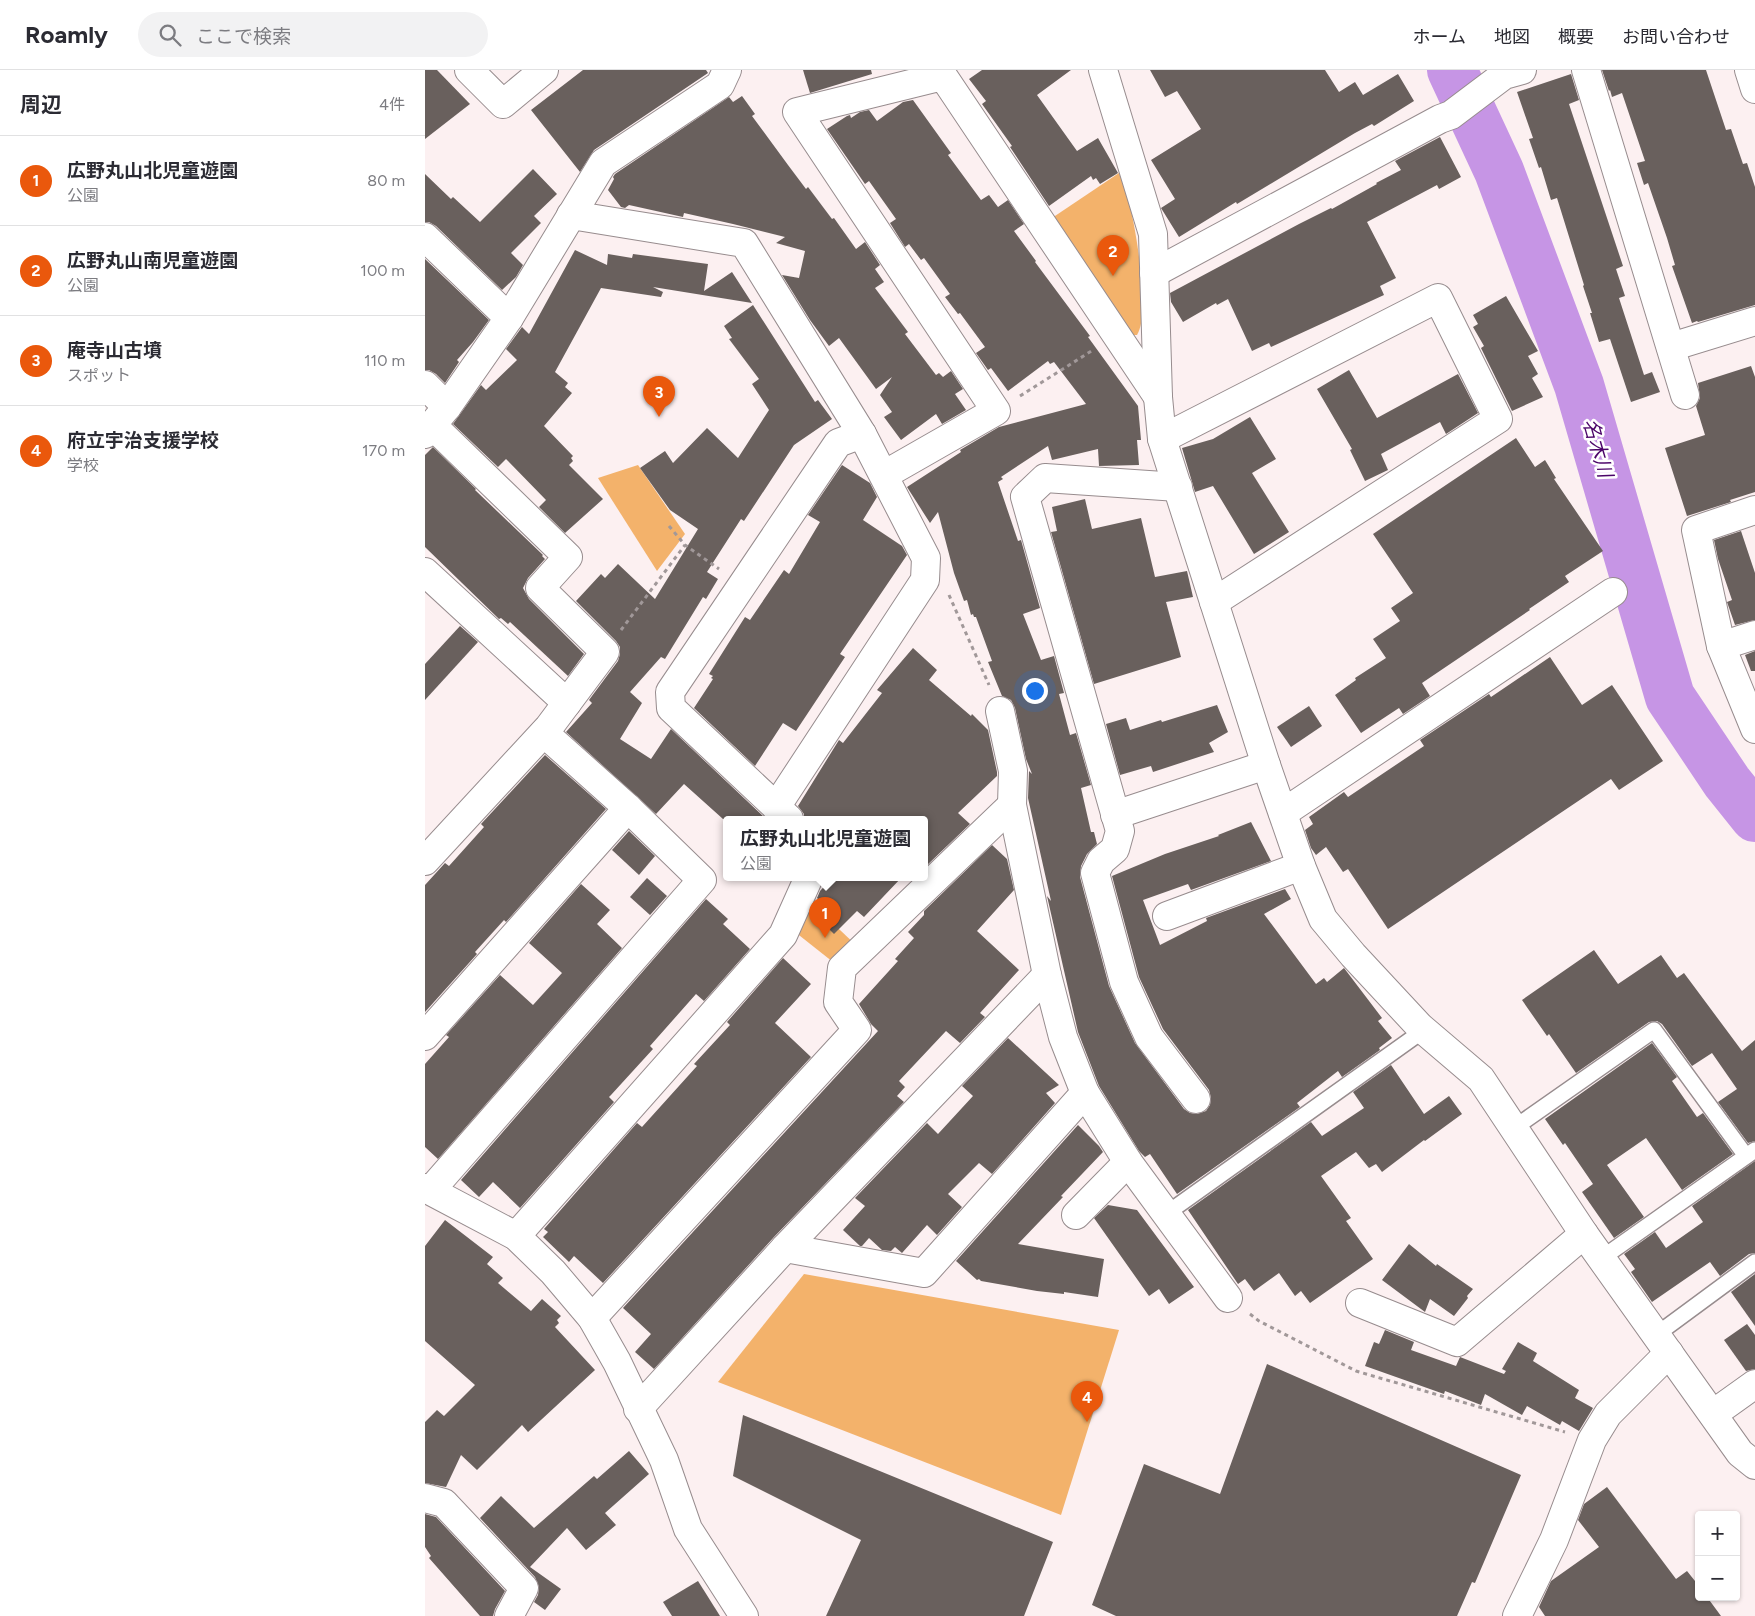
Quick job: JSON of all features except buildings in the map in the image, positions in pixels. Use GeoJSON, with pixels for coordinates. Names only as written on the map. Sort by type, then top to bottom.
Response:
{"type":"FeatureCollection","features":[{"type":"Feature","properties":{"kind":"street"},"geometry":{"type":"LineString","coordinates":[[469,70],[503,104],[544,70]]}},
{"type":"Feature","properties":{"kind":"street"},"geometry":{"type":"LineString","coordinates":[[435,422],[509,318],[603,163],[720,85],[727,70]]}},
{"type":"Feature","properties":{"kind":"street"},"geometry":{"type":"LineString","coordinates":[[1103,70],[1153,234],[1158,398],[1163,439],[1266,765],[1301,866],[1323,920],[1353,955],[1424,1030],[1481,1079],[1585,1234],[1663,1344],[1740,1452],[1755,1465]]}},
{"type":"Feature","properties":{"kind":"street"},"geometry":{"type":"LineString","coordinates":[[1586,70],[1685,395]]}},
{"type":"Feature","properties":{"kind":"street"},"geometry":{"type":"LineString","coordinates":[[1749,70],[1755,89]]}},
{"type":"Feature","properties":{"kind":"street"},"geometry":{"type":"LineString","coordinates":[[1154,273],[1440,119],[1451,115],[1513,73]]}},
{"type":"Feature","properties":{"kind":"street"},"geometry":{"type":"LineString","coordinates":[[884,475],[996,411],[797,112],[943,76],[1158,398]]}},
{"type":"Feature","properties":{"kind":"street"},"geometry":{"type":"LineString","coordinates":[[571,215],[743,243],[862,434],[926,558],[925,580],[782,813],[671,708],[670,692],[837,443],[862,434]]}},
{"type":"Feature","properties":{"kind":"street"},"geometry":{"type":"LineString","coordinates":[[425,236],[509,318]]}},
{"type":"Feature","properties":{"kind":"street"},"geometry":{"type":"LineString","coordinates":[[1163,439],[1438,298],[1498,419],[1214,602]]}},
{"type":"Feature","properties":{"kind":"street"},"geometry":{"type":"LineString","coordinates":[[1671,346],[1755,321]]}},
{"type":"Feature","properties":{"kind":"street"},"geometry":{"type":"LineString","coordinates":[[425,385],[435,422],[569,557],[540,588],[605,652],[544,733],[425,861]]}},
{"type":"Feature","properties":{"kind":"street"},"geometry":{"type":"LineString","coordinates":[[1178,487],[1045,478],[1025,497],[1120,831],[1115,848],[1101,861],[1095,873],[1124,982],[1149,1037],[1196,1098]]}},
{"type":"Feature","properties":{"kind":"street"},"geometry":{"type":"LineString","coordinates":[[1755,510],[1696,530],[1721,646],[1755,730]]}},
{"type":"Feature","properties":{"kind":"street"},"geometry":{"type":"LineString","coordinates":[[425,572],[567,703]]}},
{"type":"Feature","properties":{"kind":"street"},"geometry":{"type":"LineString","coordinates":[[1283,813],[1613,592]]}},
{"type":"Feature","properties":{"kind":"street"},"geometry":{"type":"LineString","coordinates":[[1721,646],[1755,635]]}},
{"type":"Feature","properties":{"kind":"street"},"geometry":{"type":"LineString","coordinates":[[1000,711],[1013,771],[1012,805],[1047,975],[1063,1037],[1085,1093],[1128,1162],[1228,1298]]}},
{"type":"Feature","properties":{"kind":"street"},"geometry":{"type":"LineString","coordinates":[[544,733],[628,808],[702,880],[427,1195],[516,1236],[553,1272],[592,1318],[617,1362],[664,1460],[688,1529],[744,1616]]}},
{"type":"Feature","properties":{"kind":"street"},"geometry":{"type":"LineString","coordinates":[[1115,814],[1266,765]]}},
{"type":"Feature","properties":{"kind":"street"},"geometry":{"type":"LineString","coordinates":[[592,1318],[857,1030],[838,1002],[842,968],[1012,805]]}},
{"type":"Feature","properties":{"kind":"street"},"geometry":{"type":"LineString","coordinates":[[425,1036],[628,808]]}},
{"type":"Feature","properties":{"kind":"street"},"geometry":{"type":"LineString","coordinates":[[1167,916],[1301,866]]}},
{"type":"Feature","properties":{"kind":"street"},"geometry":{"type":"LineString","coordinates":[[516,1236],[783,934],[807,881]]}},
{"type":"Feature","properties":{"kind":"street"},"geometry":{"type":"LineString","coordinates":[[638,1409],[785,1248],[1047,975]]}},
{"type":"Feature","properties":{"kind":"street"},"geometry":{"type":"LineString","coordinates":[[785,1248],[924,1273],[1085,1093]]}},
{"type":"Feature","properties":{"kind":"street"},"geometry":{"type":"LineString","coordinates":[[1076,1215],[1128,1162]]}},
{"type":"Feature","properties":{"kind":"street"},"geometry":{"type":"LineString","coordinates":[[1360,1303],[1457,1342],[1585,1234]]}},
{"type":"Feature","properties":{"kind":"street"},"geometry":{"type":"LineString","coordinates":[[1517,1616],[1555,1540],[1592,1440],[1609,1414],[1663,1344]]}},
{"type":"Feature","properties":{"kind":"street"},"geometry":{"type":"LineString","coordinates":[[1713,1414],[1755,1384]]}},
{"type":"Feature","properties":{"kind":"street"},"geometry":{"type":"LineString","coordinates":[[425,1498],[444,1503],[524,1588],[509,1616]]}},
{"type":"Feature","properties":{"kind":"lane"},"geometry":{"type":"LineString","coordinates":[[1166,1214],[1424,1030]]}},
{"type":"Feature","properties":{"kind":"lane"},"geometry":{"type":"LineString","coordinates":[[1514,1128],[1654,1030],[1751,1153],[1602,1258]]}},
{"type":"Feature","properties":{"kind":"lane"},"geometry":{"type":"LineString","coordinates":[[1663,1344],[1755,1262]]}},
{"type":"Feature","properties":{"kind":"path"},"geometry":{"type":"LineString","coordinates":[[996,411],[1117,335]]}},
{"type":"Feature","properties":{"kind":"path"},"geometry":{"type":"LineString","coordinates":[[669,526],[685,545],[742,585]]}},
{"type":"Feature","properties":{"kind":"path"},"geometry":{"type":"LineString","coordinates":[[605,652],[685,545]]}},
{"type":"Feature","properties":{"kind":"path"},"geometry":{"type":"LineString","coordinates":[[926,558],[938,569],[1000,711]]}},
{"type":"Feature","properties":{"kind":"path"},"geometry":{"type":"LineString","coordinates":[[1228,1298],[1259,1321],[1356,1371],[1592,1440]]}},
{"type":"Feature","properties":{"kind":"shaded area"},"geometry":{"type":"Polygon","coordinates":[[[1119,173],[1128,198],[1138,247],[1142,308],[1141,324],[1137,335],[1126,335],[1049,220],[1119,173]]]}},
{"type":"Feature","properties":{"kind":"shaded area"},"geometry":{"type":"Polygon","coordinates":[[[638,465],[685,534],[657,571],[598,478],[638,465]]]}},
{"type":"Feature","properties":{"kind":"shaded area"},"geometry":{"type":"Polygon","coordinates":[[[805,897],[858,947],[838,966],[790,928],[805,897]]]}},
{"type":"Feature","properties":{"kind":"shaded area"},"geometry":{"type":"Polygon","coordinates":[[[804,1274],[1119,1330],[1061,1515],[718,1382],[804,1274]]]}},
{"type":"Feature","properties":{"kind":"waterway","name":"名木川"},"geometry":{"type":"LineString","coordinates":[[1452,70],[1499,171],[1579,385],[1670,697],[1727,782],[1755,817]]}},
{"type":"Feature","properties":{"kind":"place","name":"広野丸山南児童遊園"},"geometry":{"type":"Point","coordinates":[1113,276]}},
{"type":"Feature","properties":{"kind":"place","name":"庵寺山古墳"},"geometry":{"type":"Point","coordinates":[659,417]}},
{"type":"Feature","properties":{"kind":"place","name":"広野丸山北児童遊園"},"geometry":{"type":"Point","coordinates":[825,938]}},
{"type":"Feature","properties":{"kind":"place","name":"府立宇治支援学校"},"geometry":{"type":"Point","coordinates":[1087,1422]}}]}
